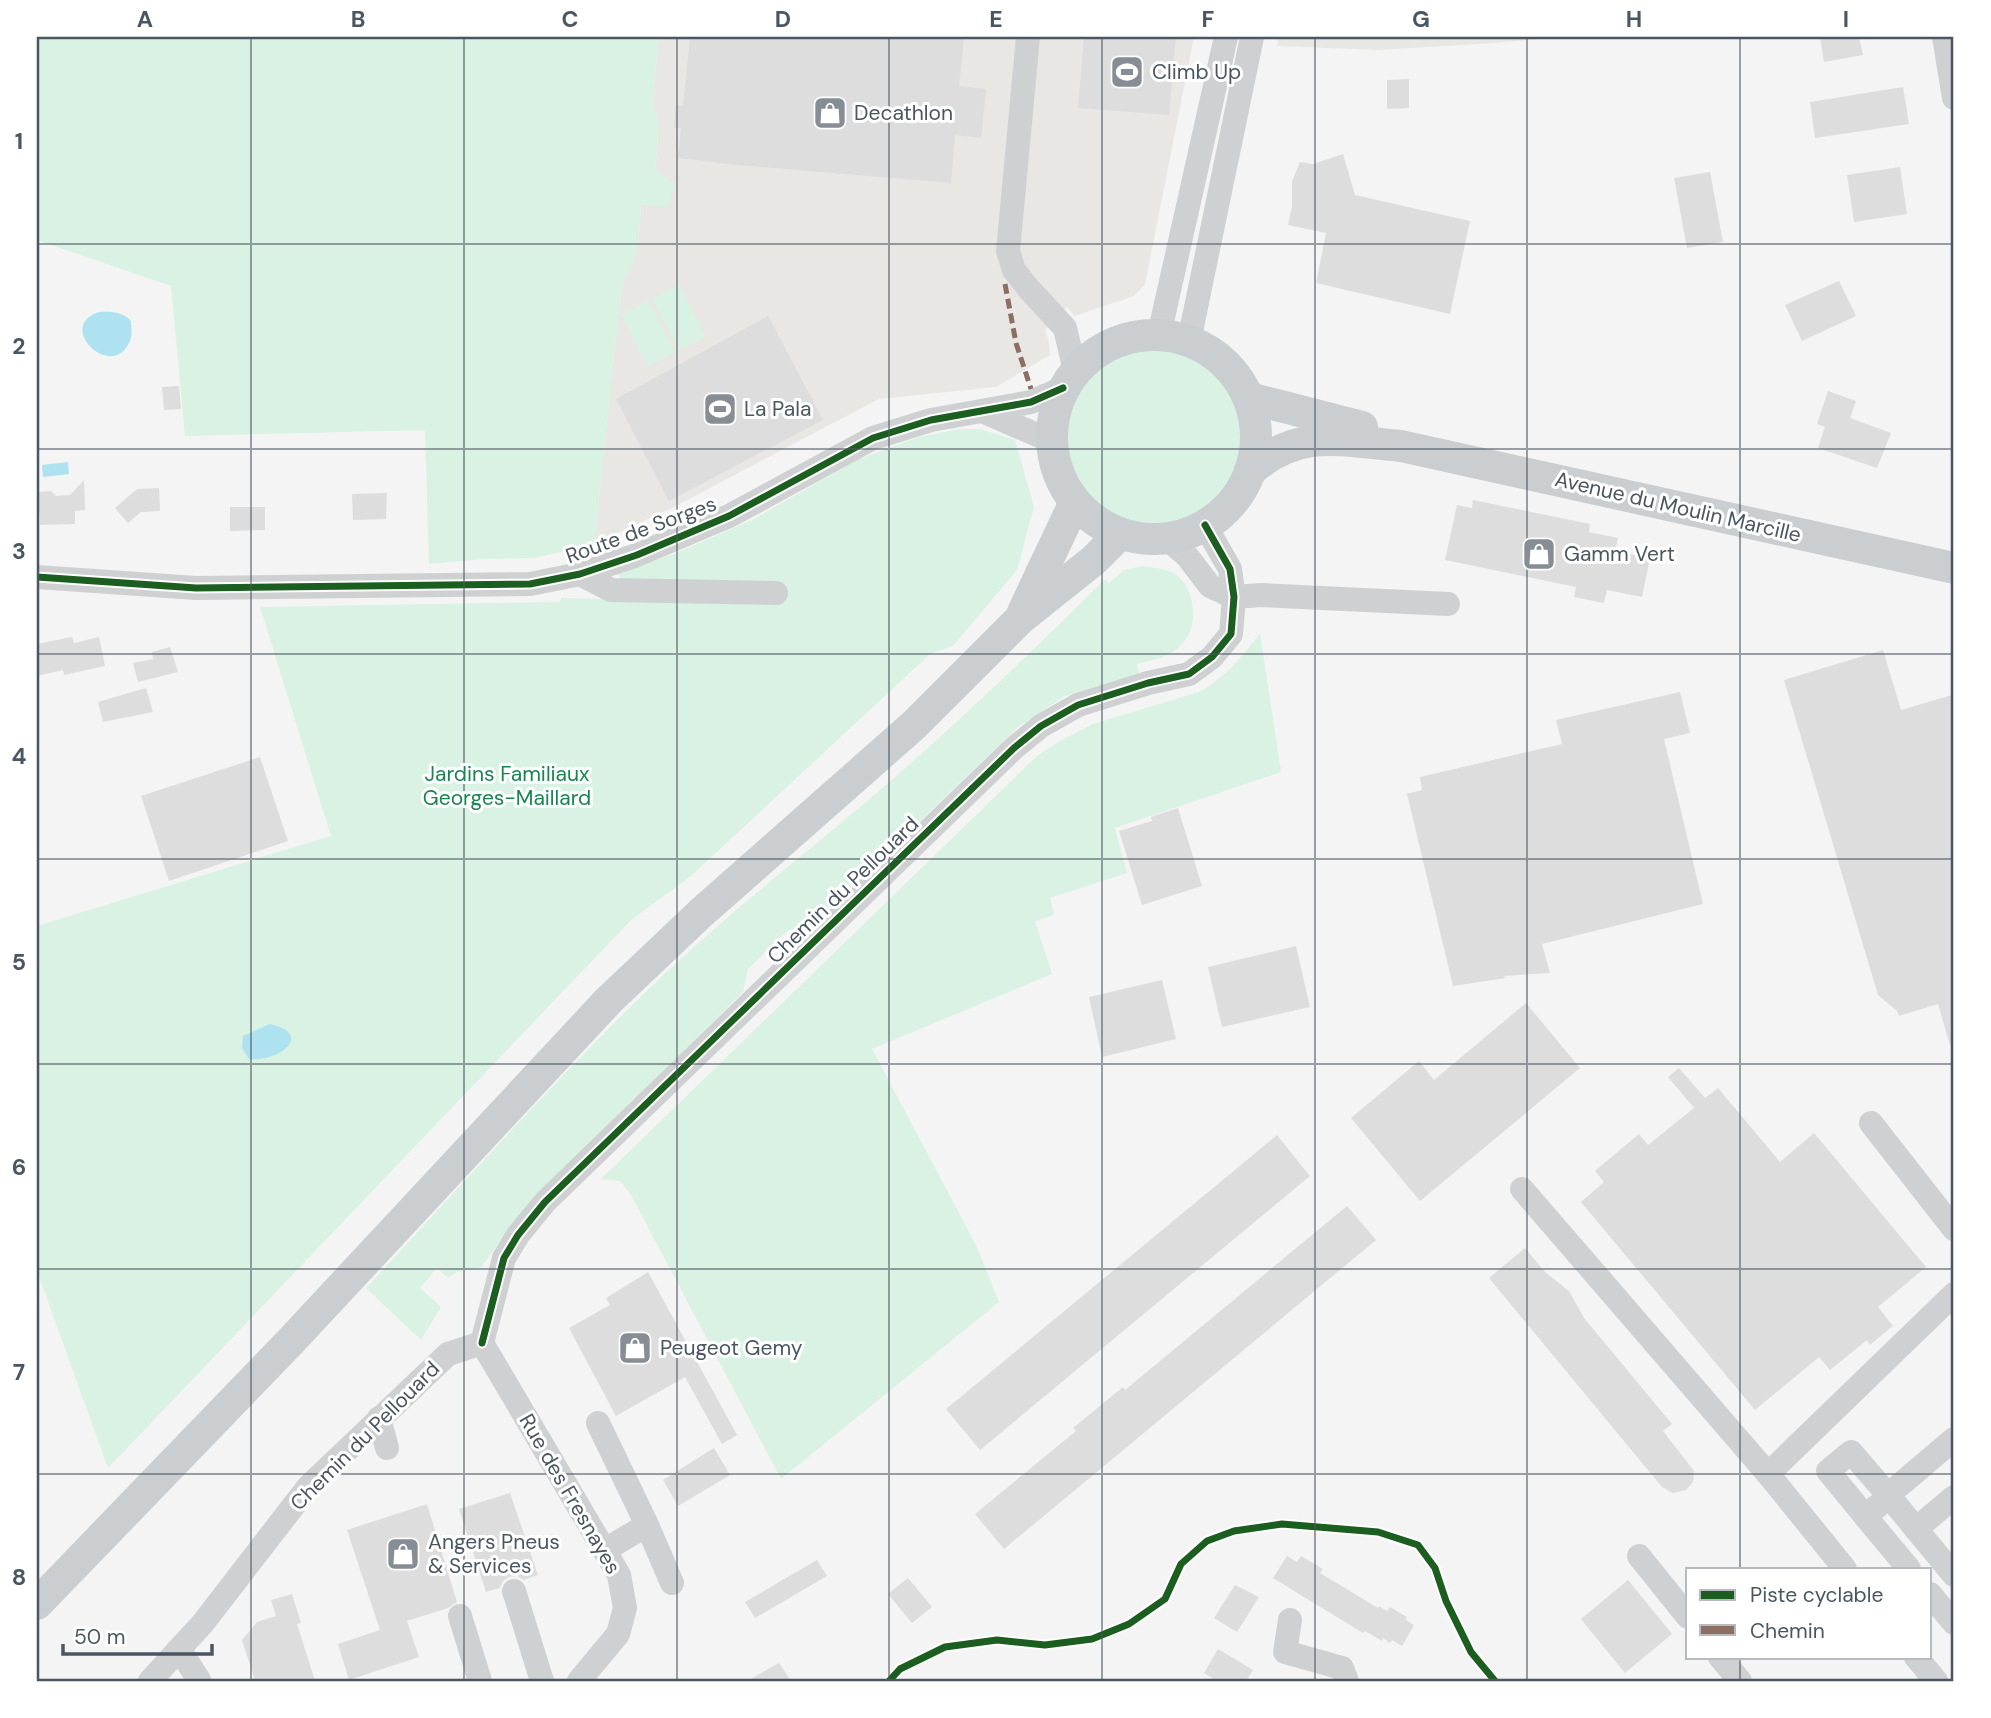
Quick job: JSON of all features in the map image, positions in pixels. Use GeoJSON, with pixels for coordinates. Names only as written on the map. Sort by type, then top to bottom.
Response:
{"type":"FeatureCollection","features":[{"type":"Feature","properties":{"kind":"main road"},"geometry":{"type":"LineString","coordinates":[[1128,338],[1174,338],[1214,354],[1234,374],[1249,398],[1255,422],[1256,447],[1250,471],[1233,502],[1205,525],[1186,534],[1143,539],[1121,534],[1095,521],[1075,502],[1058,474],[1051,441],[1054,414],[1069,380],[1099,351],[1128,338]]}},
{"type":"Feature","properties":{"kind":"main road","name":"Avenue du Moulin Marcille"},"geometry":{"type":"LineString","coordinates":[[1249,398],[1356,425],[1401,446]]}},
{"type":"Feature","properties":{"kind":"main road","name":"Avenue du Moulin Marcille"},"geometry":{"type":"LineString","coordinates":[[1250,471],[1288,446],[1321,438],[1401,446],[1954,568]]}},
{"type":"Feature","properties":{"kind":"main road"},"geometry":{"type":"LineString","coordinates":[[1020,619],[1075,502]]}},
{"type":"Feature","properties":{"kind":"main road"},"geometry":{"type":"LineString","coordinates":[[37,1604],[281,1351],[609,1000],[702,912],[914,725],[1020,619],[1094,560],[1121,534]]}},
{"type":"Feature","properties":{"kind":"street"},"geometry":{"type":"LineString","coordinates":[[1028,37],[1008,251],[1014,270],[1065,328],[1069,380]]}},
{"type":"Feature","properties":{"kind":"street"},"geometry":{"type":"LineString","coordinates":[[1174,338],[1226,37]]}},
{"type":"Feature","properties":{"kind":"street"},"geometry":{"type":"LineString","coordinates":[[1174,338],[1252,37]]}},
{"type":"Feature","properties":{"kind":"street"},"geometry":{"type":"LineString","coordinates":[[1944,37],[1954,98]]}},
{"type":"Feature","properties":{"kind":"street","name":"Route de Sorges"},"geometry":{"type":"LineString","coordinates":[[37,577],[196,588],[530,584],[580,574],[637,555],[729,516],[873,438],[931,420],[1031,402],[1069,380]]}},
{"type":"Feature","properties":{"kind":"street"},"geometry":{"type":"LineString","coordinates":[[982,411],[1051,441]]}},
{"type":"Feature","properties":{"kind":"street","name":"Chemin du Pellouard"},"geometry":{"type":"LineString","coordinates":[[151,1681],[266,1556],[308,1487],[448,1354],[482,1343],[504,1258],[518,1235],[545,1202],[1014,748],[1041,726],[1078,705],[1189,674],[1212,657],[1231,634],[1234,597],[1230,569],[1205,525]]}},
{"type":"Feature","properties":{"kind":"street"},"geometry":{"type":"LineString","coordinates":[[1166,538],[1187,556],[1210,586],[1234,597],[1261,595],[1448,604]]}},
{"type":"Feature","properties":{"kind":"street"},"geometry":{"type":"LineString","coordinates":[[580,574],[611,590],[776,593]]}},
{"type":"Feature","properties":{"kind":"street"},"geometry":{"type":"LineString","coordinates":[[1871,1123],[1954,1229]]}},
{"type":"Feature","properties":{"kind":"street"},"geometry":{"type":"LineString","coordinates":[[1522,1189],[1768,1474],[1844,1568]]}},
{"type":"Feature","properties":{"kind":"street"},"geometry":{"type":"LineString","coordinates":[[1768,1474],[1954,1294]]}},
{"type":"Feature","properties":{"kind":"street","name":"Rue des Fresnayes"},"geometry":{"type":"LineString","coordinates":[[482,1343],[619,1575],[625,1608],[618,1634],[579,1681]]}},
{"type":"Feature","properties":{"kind":"street"},"geometry":{"type":"LineString","coordinates":[[379,1418],[387,1448]]}},
{"type":"Feature","properties":{"kind":"street"},"geometry":{"type":"LineString","coordinates":[[598,1423],[672,1583]]}},
{"type":"Feature","properties":{"kind":"street"},"geometry":{"type":"LineString","coordinates":[[1865,1516],[1954,1439]]}},
{"type":"Feature","properties":{"kind":"street"},"geometry":{"type":"LineString","coordinates":[[1908,1568],[1828,1471],[1851,1452],[1954,1575]]}},
{"type":"Feature","properties":{"kind":"street"},"geometry":{"type":"LineString","coordinates":[[1916,1529],[1954,1497]]}},
{"type":"Feature","properties":{"kind":"street"},"geometry":{"type":"LineString","coordinates":[[605,1550],[647,1525]]}},
{"type":"Feature","properties":{"kind":"street"},"geometry":{"type":"LineString","coordinates":[[1639,1556],[1686,1615]]}},
{"type":"Feature","properties":{"kind":"street"},"geometry":{"type":"LineString","coordinates":[[514,1591],[542,1681]]}},
{"type":"Feature","properties":{"kind":"street"},"geometry":{"type":"LineString","coordinates":[[1932,1596],[1954,1623]]}},
{"type":"Feature","properties":{"kind":"street"},"geometry":{"type":"LineString","coordinates":[[460,1616],[480,1681]]}},
{"type":"Feature","properties":{"kind":"street"},"geometry":{"type":"LineString","coordinates":[[1290,1620],[1285,1652],[1342,1668],[1347,1681]]}},
{"type":"Feature","properties":{"kind":"street"},"geometry":{"type":"LineString","coordinates":[[179,1649],[199,1680]]}},
{"type":"Feature","properties":{"kind":"street"},"geometry":{"type":"LineString","coordinates":[[1721,1658],[1740,1681]]}},
{"type":"Feature","properties":{"kind":"street"},"geometry":{"type":"LineString","coordinates":[[1917,1658],[1936,1681]]}},
{"type":"Feature","properties":{"kind":"shaded area"},"geometry":{"type":"Polygon","coordinates":[[[659,37],[1194,37],[1145,284],[1134,296],[1075,316],[1067,307],[1045,330],[1050,355],[996,387],[879,399],[672,508],[594,544],[621,289],[638,248],[641,204],[655,170],[659,121],[652,104],[659,37]]]}},
{"type":"Feature","properties":{"kind":"shaded area"},"geometry":{"type":"Polygon","coordinates":[[[1279,37],[1554,37],[1377,50],[1277,46],[1279,37]]]}},
{"type":"Feature","properties":{"kind":"green space"},"geometry":{"type":"Polygon","coordinates":[[[37,37],[659,37],[652,104],[659,121],[655,170],[675,184],[668,207],[641,205],[638,248],[621,289],[594,544],[535,558],[429,564],[425,430],[185,436],[171,286],[37,240],[37,37]]]}},
{"type":"Feature","properties":{"kind":"green space"},"geometry":{"type":"Polygon","coordinates":[[[679,284],[706,336],[679,350],[652,299],[679,284]]]}},
{"type":"Feature","properties":{"kind":"green space"},"geometry":{"type":"Polygon","coordinates":[[[648,300],[675,352],[648,366],[621,315],[648,300]]]}},
{"type":"Feature","properties":{"kind":"green space"},"geometry":{"type":"Polygon","coordinates":[[[1154,351],[1187,358],[1215,377],[1234,405],[1241,438],[1234,471],[1215,499],[1187,518],[1154,525],[1121,518],[1093,499],[1074,471],[1067,438],[1074,405],[1093,377],[1121,358],[1154,351]]]}},
{"type":"Feature","properties":{"kind":"green space","name":"Jardins Familiaux Georges-Maillard"},"geometry":{"type":"Polygon","coordinates":[[[960,429],[980,429],[1015,440],[1034,507],[1017,570],[953,646],[930,654],[691,876],[631,920],[108,1468],[37,1271],[37,926],[331,836],[260,607],[560,602],[561,598],[783,603],[785,587],[622,582],[618,573],[674,554],[752,520],[859,459],[919,437],[960,429]]]}},
{"type":"Feature","properties":{"kind":"green space"},"geometry":{"type":"Polygon","coordinates":[[[1143,566],[1164,569],[1175,574],[1187,588],[1193,618],[1187,637],[1178,648],[1161,657],[1137,664],[1139,674],[1065,696],[1018,727],[808,928],[788,930],[748,969],[743,992],[521,1214],[480,1268],[457,1272],[448,1278],[437,1268],[420,1288],[441,1307],[421,1340],[366,1288],[582,1056],[685,954],[921,754],[1105,579],[1109,583],[1124,570],[1143,566]]]}},
{"type":"Feature","properties":{"kind":"green space"},"geometry":{"type":"Polygon","coordinates":[[[1260,633],[1281,772],[1115,828],[1127,873],[1050,898],[1054,915],[1035,921],[1052,974],[872,1049],[977,1247],[999,1302],[781,1479],[630,1193],[620,1181],[601,1179],[1038,755],[1093,724],[1199,692],[1233,666],[1260,633]]]}},
{"type":"Feature","properties":{"kind":"water"},"geometry":{"type":"Polygon","coordinates":[[[99,312],[116,313],[131,321],[130,340],[121,353],[111,356],[100,354],[84,338],[83,328],[87,319],[99,312]]]}},
{"type":"Feature","properties":{"kind":"water"},"geometry":{"type":"Polygon","coordinates":[[[68,462],[69,474],[43,477],[42,465],[68,462]]]}},
{"type":"Feature","properties":{"kind":"water"},"geometry":{"type":"Polygon","coordinates":[[[270,1024],[283,1029],[290,1035],[291,1041],[287,1047],[271,1056],[249,1059],[242,1048],[243,1036],[270,1024]]]}},
{"type":"Feature","properties":{"kind":"building","name":"Decathlon"},"geometry":{"type":"Polygon","coordinates":[[[690,37],[964,37],[959,86],[986,89],[981,138],[955,135],[951,183],[678,158],[681,128],[674,128],[676,105],[683,106],[690,37]]]}},
{"type":"Feature","properties":{"kind":"building","name":"Climb Up"},"geometry":{"type":"Polygon","coordinates":[[[1084,37],[1176,37],[1169,115],[1078,108],[1084,37]]]}},
{"type":"Feature","properties":{"kind":"building"},"geometry":{"type":"Polygon","coordinates":[[[1820,37],[1859,37],[1863,55],[1824,62],[1820,37]]]}},
{"type":"Feature","properties":{"kind":"building"},"geometry":{"type":"Polygon","coordinates":[[[1409,79],[1409,108],[1387,109],[1387,80],[1409,79]]]}},
{"type":"Feature","properties":{"kind":"building"},"geometry":{"type":"Polygon","coordinates":[[[1903,87],[1909,124],[1815,138],[1810,102],[1903,87]]]}},
{"type":"Feature","properties":{"kind":"building"},"geometry":{"type":"Polygon","coordinates":[[[1343,154],[1355,195],[1470,221],[1450,314],[1316,283],[1326,233],[1288,225],[1292,207],[1292,181],[1300,162],[1313,164],[1343,154]]]}},
{"type":"Feature","properties":{"kind":"building"},"geometry":{"type":"Polygon","coordinates":[[[1900,167],[1907,214],[1854,222],[1847,175],[1900,167]]]}},
{"type":"Feature","properties":{"kind":"building"},"geometry":{"type":"Polygon","coordinates":[[[1710,172],[1723,242],[1687,248],[1674,178],[1710,172]]]}},
{"type":"Feature","properties":{"kind":"building"},"geometry":{"type":"Polygon","coordinates":[[[1839,281],[1856,316],[1802,341],[1785,305],[1839,281]]]}},
{"type":"Feature","properties":{"kind":"building","name":"La Pala"},"geometry":{"type":"Polygon","coordinates":[[[768,316],[823,420],[669,501],[616,399],[768,316]]]}},
{"type":"Feature","properties":{"kind":"building"},"geometry":{"type":"Polygon","coordinates":[[[179,386],[181,409],[164,410],[162,387],[179,386]]]}},
{"type":"Feature","properties":{"kind":"building"},"geometry":{"type":"Polygon","coordinates":[[[1828,391],[1856,401],[1850,418],[1891,433],[1877,468],[1818,448],[1825,427],[1817,424],[1828,391]]]}},
{"type":"Feature","properties":{"kind":"building"},"geometry":{"type":"Polygon","coordinates":[[[84,480],[85,510],[75,511],[75,524],[40,525],[37,492],[51,491],[56,496],[70,495],[84,480]]]}},
{"type":"Feature","properties":{"kind":"building"},"geometry":{"type":"Polygon","coordinates":[[[159,488],[160,511],[141,512],[128,523],[115,508],[137,489],[159,488]]]}},
{"type":"Feature","properties":{"kind":"building"},"geometry":{"type":"Polygon","coordinates":[[[387,493],[386,519],[353,520],[352,494],[387,493]]]}},
{"type":"Feature","properties":{"kind":"building","name":"Gamm Vert"},"geometry":{"type":"Polygon","coordinates":[[[1473,500],[1590,524],[1589,532],[1618,538],[1615,551],[1650,558],[1642,597],[1607,590],[1604,603],[1574,597],[1576,587],[1445,560],[1457,505],[1472,508],[1473,500]]]}},
{"type":"Feature","properties":{"kind":"building"},"geometry":{"type":"Polygon","coordinates":[[[230,507],[265,507],[265,530],[230,531],[230,507]]]}},
{"type":"Feature","properties":{"kind":"building"},"geometry":{"type":"Polygon","coordinates":[[[72,637],[74,643],[99,637],[105,666],[64,675],[63,670],[37,676],[37,644],[72,637]]]}},
{"type":"Feature","properties":{"kind":"building"},"geometry":{"type":"Polygon","coordinates":[[[170,647],[178,672],[138,682],[133,663],[153,659],[152,652],[170,647]]]}},
{"type":"Feature","properties":{"kind":"building"},"geometry":{"type":"Polygon","coordinates":[[[1883,650],[1901,710],[1952,695],[1954,703],[1954,1044],[1950,1045],[1938,1004],[1899,1016],[1897,1011],[1878,995],[1784,680],[1883,650]]]}},
{"type":"Feature","properties":{"kind":"building"},"geometry":{"type":"Polygon","coordinates":[[[146,688],[153,712],[103,722],[98,702],[146,688]]]}},
{"type":"Feature","properties":{"kind":"building"},"geometry":{"type":"Polygon","coordinates":[[[1680,692],[1690,733],[1664,739],[1703,904],[1542,944],[1550,973],[1504,976],[1506,978],[1453,986],[1407,794],[1422,790],[1420,777],[1562,744],[1556,720],[1680,692]]]}},
{"type":"Feature","properties":{"kind":"building"},"geometry":{"type":"Polygon","coordinates":[[[260,757],[288,841],[169,881],[141,796],[260,757]]]}},
{"type":"Feature","properties":{"kind":"building"},"geometry":{"type":"Polygon","coordinates":[[[1178,808],[1202,886],[1142,905],[1119,831],[1152,821],[1151,817],[1178,808]]]}},
{"type":"Feature","properties":{"kind":"building"},"geometry":{"type":"Polygon","coordinates":[[[1296,946],[1310,1007],[1222,1027],[1208,967],[1296,946]]]}},
{"type":"Feature","properties":{"kind":"building"},"geometry":{"type":"Polygon","coordinates":[[[1162,980],[1176,1039],[1102,1057],[1089,997],[1162,980]]]}},
{"type":"Feature","properties":{"kind":"building"},"geometry":{"type":"Polygon","coordinates":[[[1526,1003],[1580,1068],[1420,1201],[1351,1118],[1419,1061],[1434,1080],[1526,1003]]]}},
{"type":"Feature","properties":{"kind":"building"},"geometry":{"type":"Polygon","coordinates":[[[1679,1068],[1705,1098],[1718,1088],[1780,1162],[1814,1133],[1926,1267],[1878,1307],[1893,1326],[1870,1345],[1867,1340],[1830,1370],[1819,1357],[1755,1410],[1581,1202],[1604,1182],[1595,1171],[1639,1134],[1648,1145],[1694,1108],[1668,1077],[1679,1068]]]}},
{"type":"Feature","properties":{"kind":"building"},"geometry":{"type":"Polygon","coordinates":[[[1277,1135],[1310,1176],[980,1450],[946,1409],[1277,1135]]]}},
{"type":"Feature","properties":{"kind":"building"},"geometry":{"type":"Polygon","coordinates":[[[1347,1206],[1376,1240],[1004,1549],[975,1514],[1076,1431],[1073,1428],[1123,1387],[1125,1390],[1347,1206]]]}},
{"type":"Feature","properties":{"kind":"building"},"geometry":{"type":"Polygon","coordinates":[[[1525,1248],[1545,1272],[1569,1291],[1584,1318],[1672,1424],[1663,1431],[1694,1471],[1693,1482],[1686,1490],[1673,1493],[1662,1487],[1489,1278],[1525,1248]]]}},
{"type":"Feature","properties":{"kind":"building","name":"Peugeot Gemy"},"geometry":{"type":"Polygon","coordinates":[[[648,1272],[737,1435],[722,1444],[685,1377],[616,1416],[569,1328],[610,1305],[606,1298],[648,1272]]]}},
{"type":"Feature","properties":{"kind":"building"},"geometry":{"type":"Polygon","coordinates":[[[714,1448],[730,1475],[678,1506],[663,1480],[714,1448]]]}},
{"type":"Feature","properties":{"kind":"building"},"geometry":{"type":"Polygon","coordinates":[[[510,1493],[538,1575],[524,1580],[517,1576],[509,1577],[503,1581],[500,1588],[486,1592],[459,1509],[510,1493]]]}},
{"type":"Feature","properties":{"kind":"building"},"geometry":{"type":"Polygon","coordinates":[[[427,1504],[457,1602],[448,1608],[407,1621],[419,1657],[349,1680],[338,1644],[380,1630],[347,1530],[427,1504]]]}},
{"type":"Feature","properties":{"kind":"building"},"geometry":{"type":"Polygon","coordinates":[[[1287,1556],[1297,1562],[1301,1556],[1323,1569],[1320,1573],[1378,1608],[1379,1606],[1387,1611],[1390,1607],[1407,1617],[1406,1620],[1414,1625],[1402,1646],[1392,1640],[1390,1643],[1383,1638],[1382,1641],[1365,1631],[1363,1633],[1273,1578],[1287,1556]]]}},
{"type":"Feature","properties":{"kind":"building"},"geometry":{"type":"Polygon","coordinates":[[[817,1560],[827,1576],[755,1618],[745,1602],[817,1560]]]}},
{"type":"Feature","properties":{"kind":"building"},"geometry":{"type":"Polygon","coordinates":[[[908,1578],[932,1607],[912,1623],[888,1594],[908,1578]]]}},
{"type":"Feature","properties":{"kind":"building"},"geometry":{"type":"Polygon","coordinates":[[[1628,1580],[1672,1634],[1625,1673],[1581,1619],[1628,1580]]]}},
{"type":"Feature","properties":{"kind":"building"},"geometry":{"type":"Polygon","coordinates":[[[1235,1585],[1259,1597],[1237,1632],[1214,1618],[1235,1585]]]}},
{"type":"Feature","properties":{"kind":"building"},"geometry":{"type":"Polygon","coordinates":[[[292,1594],[301,1623],[297,1624],[315,1681],[255,1681],[242,1640],[257,1622],[276,1616],[271,1600],[292,1594]]]}},
{"type":"Feature","properties":{"kind":"building"},"geometry":{"type":"Polygon","coordinates":[[[1218,1649],[1253,1670],[1246,1681],[1217,1681],[1204,1673],[1218,1649]]]}},
{"type":"Feature","properties":{"kind":"building"},"geometry":{"type":"Polygon","coordinates":[[[779,1663],[791,1681],[747,1681],[779,1663]]]}},
{"type":"Feature","properties":{"kind":"marked path"},"geometry":{"type":"LineString","coordinates":[[1005,284],[1016,343],[1031,389]]}},
{"type":"Feature","properties":{"kind":"cycle path"},"geometry":{"type":"LineString","coordinates":[[37,577],[196,588],[530,584],[580,574],[637,555],[729,516],[873,438],[931,420],[1031,402],[1063,388]]}},
{"type":"Feature","properties":{"kind":"cycle path"},"geometry":{"type":"LineString","coordinates":[[482,1343],[504,1258],[518,1235],[545,1202],[1014,748],[1041,726],[1078,705],[1148,683],[1189,674],[1212,657],[1231,634],[1234,597],[1230,569],[1205,525]]}},
{"type":"Feature","properties":{"kind":"cycle path"},"geometry":{"type":"LineString","coordinates":[[889,1681],[900,1669],[945,1647],[997,1640],[1045,1645],[1092,1639],[1129,1624],[1165,1599],[1181,1564],[1207,1541],[1234,1531],[1282,1524],[1378,1532],[1418,1545],[1435,1568],[1446,1601],[1471,1652],[1495,1681]]}},
{"type":"Feature","properties":{"kind":"place","name":"Climb Up"},"geometry":{"type":"Point","coordinates":[1127,72]}},
{"type":"Feature","properties":{"kind":"place","name":"Decathlon"},"geometry":{"type":"Point","coordinates":[830,113]}},
{"type":"Feature","properties":{"kind":"place","name":"La Pala"},"geometry":{"type":"Point","coordinates":[720,409]}},
{"type":"Feature","properties":{"kind":"place","name":"Gamm Vert"},"geometry":{"type":"Point","coordinates":[1539,554]}},
{"type":"Feature","properties":{"kind":"place","name":"Peugeot Gemy"},"geometry":{"type":"Point","coordinates":[635,1348]}},
{"type":"Feature","properties":{"kind":"place","name":"Angers Pneus & Services"},"geometry":{"type":"Point","coordinates":[403,1554]}}]}
